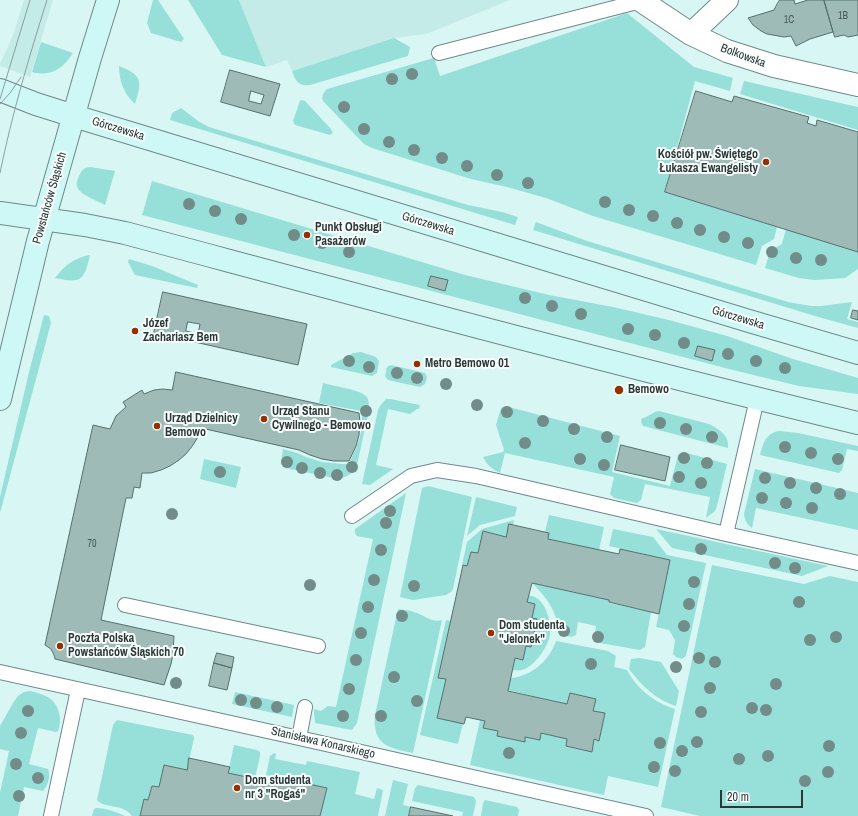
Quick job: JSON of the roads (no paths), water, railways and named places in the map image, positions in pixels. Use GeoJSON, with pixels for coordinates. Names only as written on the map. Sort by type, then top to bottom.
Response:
{"type":"FeatureCollection","features":[{"type":"Feature","properties":{"kind":"main road","name":"Powstańców Śląskich"},"geometry":{"type":"LineString","coordinates":[[0,399],[28,279],[108,0]]}},
{"type":"Feature","properties":{"kind":"main road","name":"Górczewska"},"geometry":{"type":"LineString","coordinates":[[0,90],[36,104],[74,116],[858,353]]}},
{"type":"Feature","properties":{"kind":"main road"},"geometry":{"type":"LineString","coordinates":[[0,213],[85,225],[125,233],[463,323],[757,399],[858,423]]}},
{"type":"Feature","properties":{"kind":"street"},"geometry":{"type":"LineString","coordinates":[[691,34],[727,0]]}},
{"type":"Feature","properties":{"kind":"street","name":"Bolkowska"},"geometry":{"type":"LineString","coordinates":[[640,1],[691,34],[727,51],[774,66],[858,85]]}},
{"type":"Feature","properties":{"kind":"lane"},"geometry":{"type":"LineString","coordinates":[[439,53],[640,1]]}},
{"type":"Feature","properties":{"kind":"lane"},"geometry":{"type":"LineString","coordinates":[[726,534],[757,399]]}},
{"type":"Feature","properties":{"kind":"lane"},"geometry":{"type":"LineString","coordinates":[[352,516],[411,476],[437,470],[476,476],[858,563]]}},
{"type":"Feature","properties":{"kind":"lane"},"geometry":{"type":"LineString","coordinates":[[125,605],[318,646]]}},
{"type":"Feature","properties":{"kind":"lane","name":"Stanisława Konarskiego"},"geometry":{"type":"LineString","coordinates":[[0,672],[630,814],[646,816]]}},
{"type":"Feature","properties":{"kind":"lane"},"geometry":{"type":"LineString","coordinates":[[51,816],[78,690]]}},
{"type":"Feature","properties":{"kind":"lane"},"geometry":{"type":"LineString","coordinates":[[298,738],[305,707]]}},
{"type":"Feature","properties":{"kind":"tram line"},"geometry":{"type":"LineString","coordinates":[[0,99],[30,0]]}},
{"type":"Feature","properties":{"kind":"tram line"},"geometry":{"type":"LineString","coordinates":[[0,173],[21,86],[47,0]]}},
{"type":"Feature","properties":{"kind":"tram line"},"geometry":{"type":"LineString","coordinates":[[0,104],[21,77]]}},
{"type":"Feature","properties":{"kind":"place","name":"Kościół pw. Świętego Łukasza Ewangelisty"},"geometry":{"type":"Point","coordinates":[766,162]}},
{"type":"Feature","properties":{"kind":"place","name":"Punkt Obsługi Pasażerów"},"geometry":{"type":"Point","coordinates":[307,235]}},
{"type":"Feature","properties":{"kind":"place","name":"Józef Zachariasz Bem"},"geometry":{"type":"Point","coordinates":[135,331]}},
{"type":"Feature","properties":{"kind":"place","name":"Metro Bemowo 01"},"geometry":{"type":"Point","coordinates":[417,364]}},
{"type":"Feature","properties":{"kind":"place","name":"Bemowo"},"geometry":{"type":"Point","coordinates":[619,390]}},
{"type":"Feature","properties":{"kind":"place","name":"Urząd Stanu Cywilnego - Bemowo"},"geometry":{"type":"Point","coordinates":[264,419]}},
{"type":"Feature","properties":{"kind":"place","name":"Urząd Dzielnicy Bemowo"},"geometry":{"type":"Point","coordinates":[157,426]}},
{"type":"Feature","properties":{"kind":"place","name":"Dom studenta \"Jelonek\""},"geometry":{"type":"Point","coordinates":[491,633]}},
{"type":"Feature","properties":{"kind":"place","name":"Poczta Polska Powstańców Śląskich 70"},"geometry":{"type":"Point","coordinates":[60,646]}},
{"type":"Feature","properties":{"kind":"place","name":"Dom studenta nr 3 \"Rogaś\""},"geometry":{"type":"Point","coordinates":[237,788]}}]}
